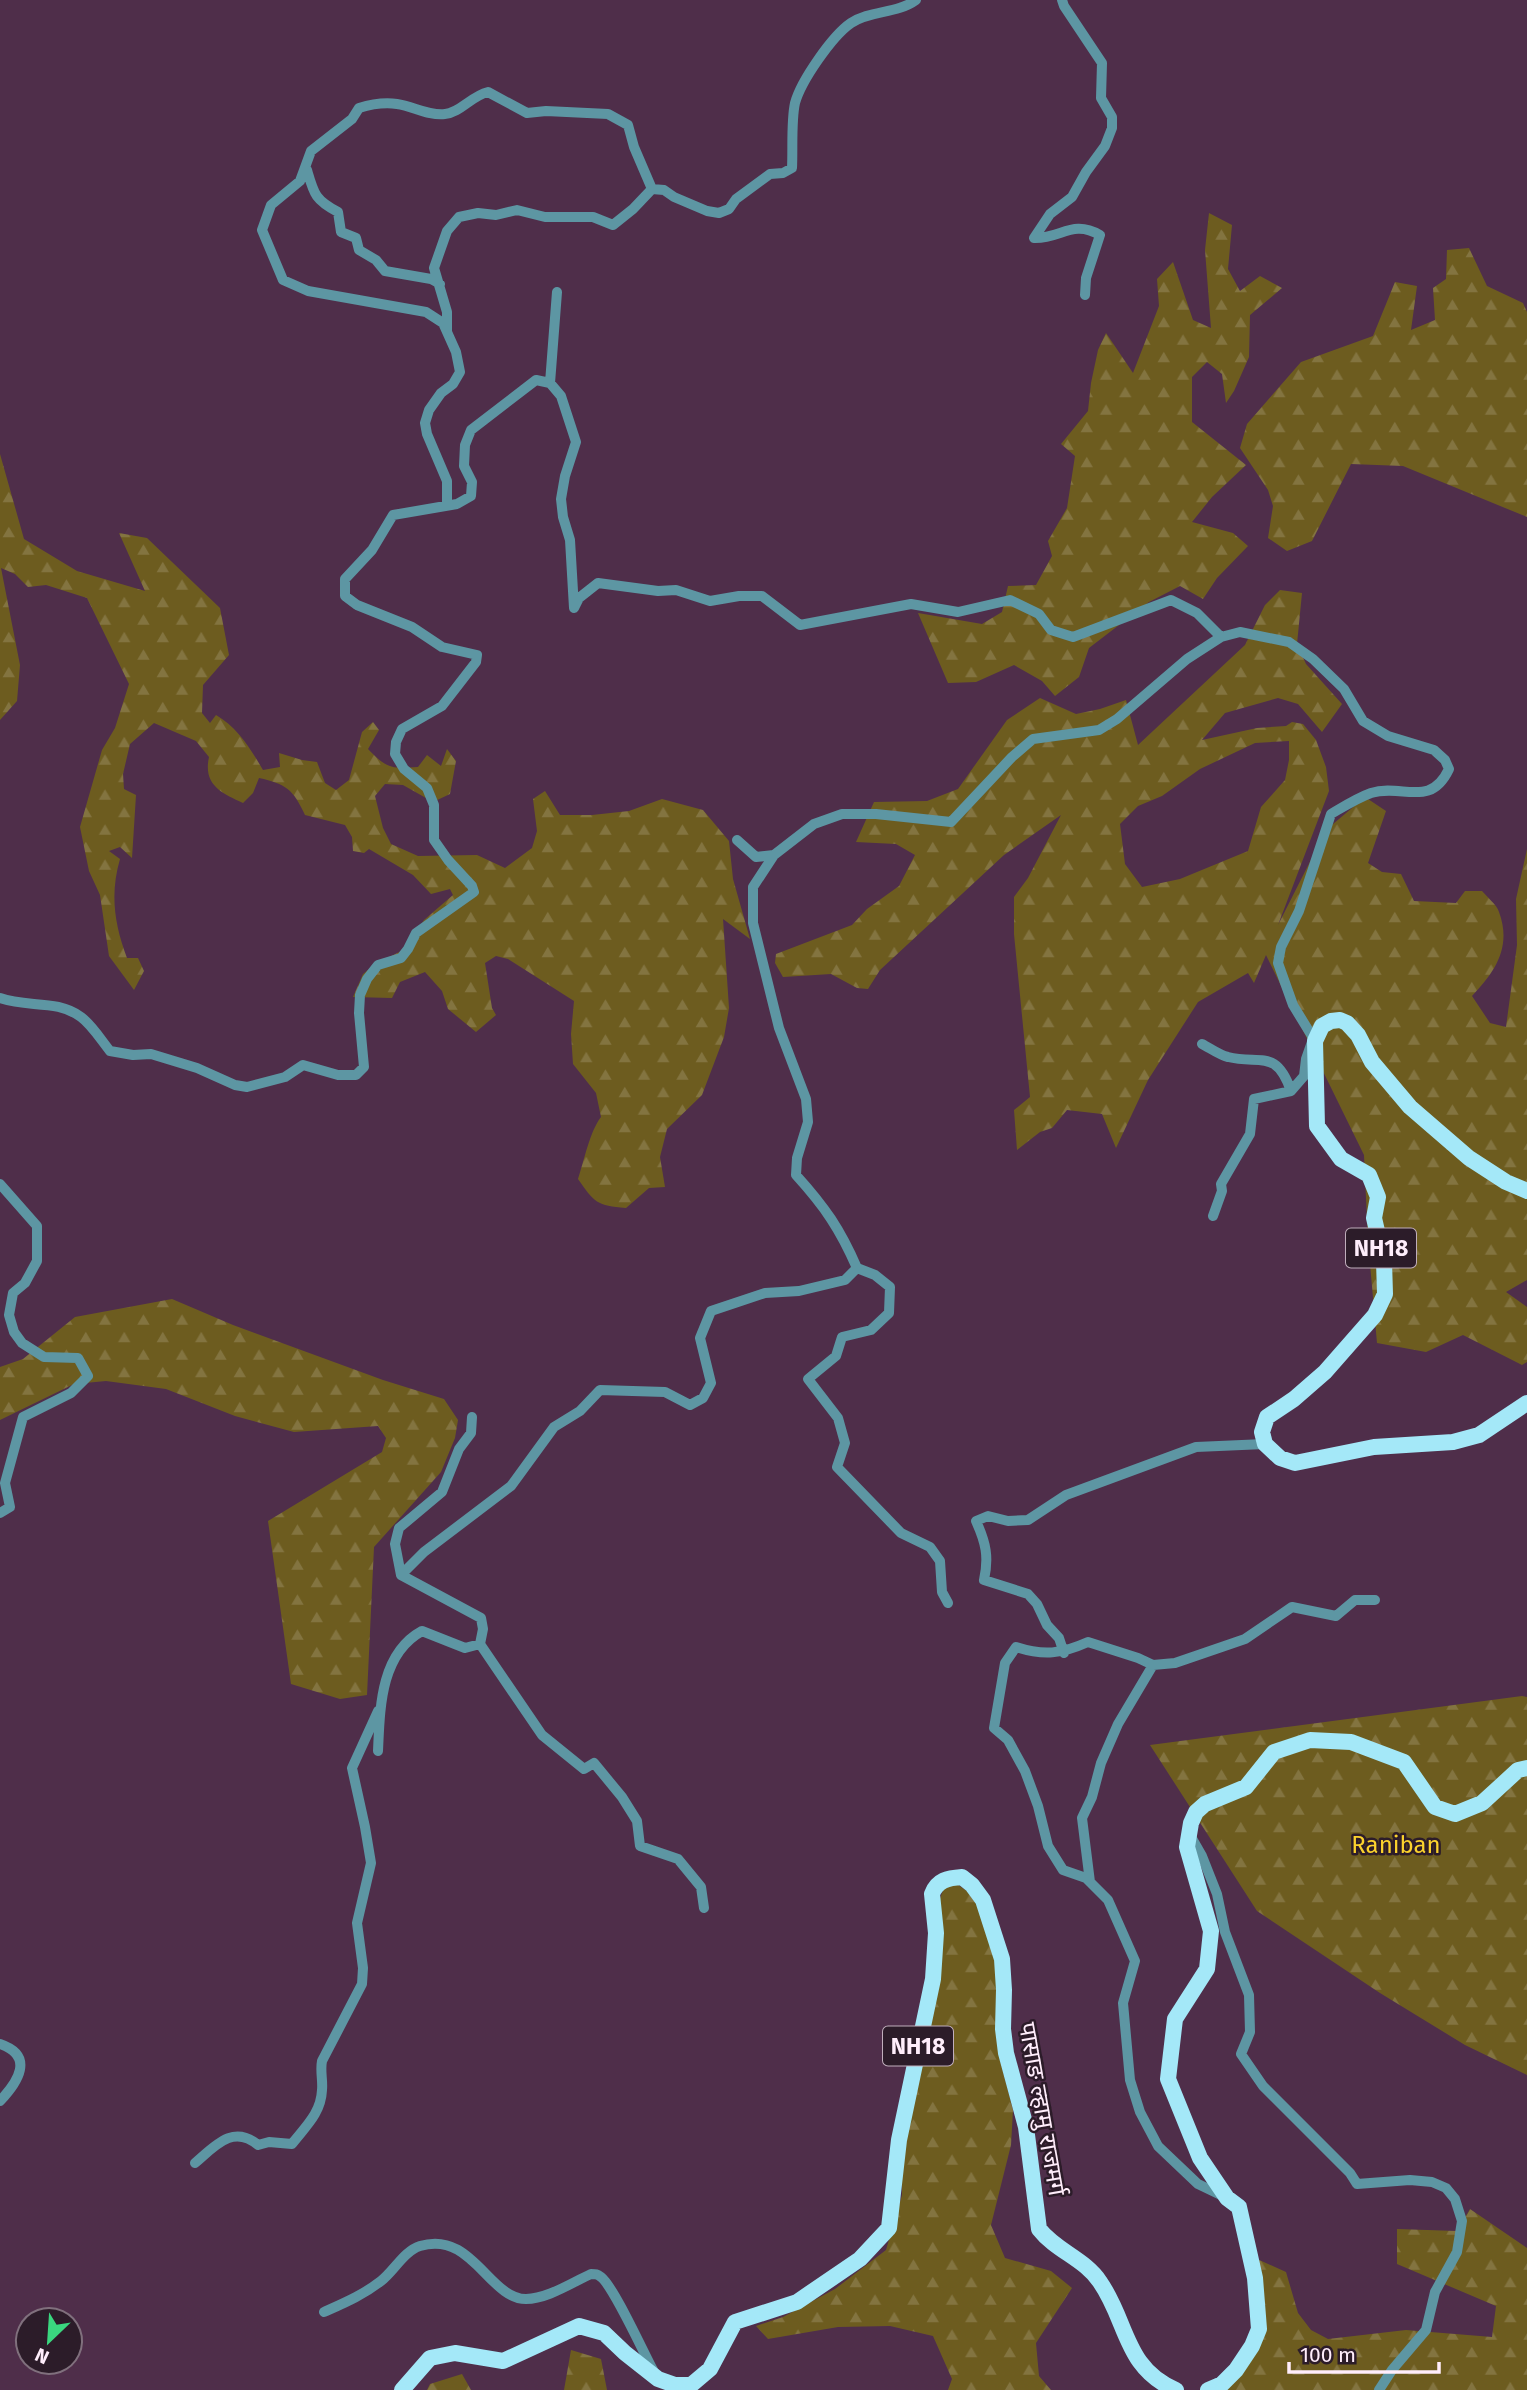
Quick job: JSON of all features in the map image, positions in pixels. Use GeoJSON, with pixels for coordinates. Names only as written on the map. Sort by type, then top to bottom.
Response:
{"type":"FeatureCollection","features":[{"type":"Feature","properties":{"kind":"main road"},"geometry":{"type":"LineString","coordinates":[[1314,1039],[1322,1026],[1331,1021],[1340,1020],[1347,1023],[1358,1035],[1372,1062],[1410,1107],[1469,1158],[1506,1182],[1527,1191]]}},
{"type":"Feature","properties":{"kind":"main road","name":"NH18"},"geometry":{"type":"LineString","coordinates":[[1265,1444],[1262,1432],[1267,1417],[1294,1399],[1325,1372],[1375,1315],[1385,1294],[1384,1261],[1374,1219],[1378,1198],[1369,1175],[1341,1159],[1317,1126],[1314,1039]]}},
{"type":"Feature","properties":{"kind":"main road"},"geometry":{"type":"LineString","coordinates":[[1265,1444],[1280,1458],[1295,1463],[1374,1447],[1453,1442],[1479,1435],[1527,1403]]}},
{"type":"Feature","properties":{"kind":"main road"},"geometry":{"type":"LineString","coordinates":[[1208,2390],[1222,2385],[1236,2370],[1252,2346],[1259,2329],[1255,2278],[1239,2207],[1227,2198],[1200,2158],[1168,2079],[1175,2019],[1207,1969],[1211,1931],[1187,1847],[1193,1816],[1200,1807],[1246,1787],[1274,1752],[1310,1740],[1352,1742],[1404,1762],[1435,1807],[1455,1814],[1482,1803],[1518,1770],[1527,1768]]}},
{"type":"Feature","properties":{"kind":"main road","name":"पासाङ ल्हामु राजमर्ग"},"geometry":{"type":"LineString","coordinates":[[402,2390],[430,2358],[454,2353],[503,2361],[579,2326],[604,2333],[658,2379],[675,2385],[691,2385],[710,2369],[735,2322],[797,2302],[860,2259],[889,2228],[899,2140],[933,1979],[936,1933],[932,1894],[944,1879],[962,1877],[983,1900],[1002,1959],[1006,2053],[1026,2127],[1039,2229],[1047,2240],[1077,2260],[1099,2280],[1111,2299],[1127,2343],[1138,2363],[1176,2390]]}},
{"type":"Feature","properties":{"kind":"street"},"geometry":{"type":"LineString","coordinates":[[652,189],[664,190],[707,211],[719,212],[729,209],[736,199],[771,174],[783,173],[792,168],[795,102],[816,62],[852,23],[882,12],[906,8],[916,0]]}},
{"type":"Feature","properties":{"kind":"street"},"geometry":{"type":"LineString","coordinates":[[1062,0],[1102,63],[1101,98],[1112,117],[1112,128],[1105,146],[1072,197],[1050,214],[1034,238],[1076,228],[1089,228],[1100,235],[1086,278],[1085,295]]}},
{"type":"Feature","properties":{"kind":"street"},"geometry":{"type":"LineString","coordinates":[[447,505],[447,481],[425,423],[429,410],[453,384],[460,372],[456,352],[443,323],[426,312],[308,290],[283,280],[262,230],[271,205],[300,181],[311,151],[352,119],[359,108],[376,103],[397,104],[445,114],[454,112],[475,95],[488,92],[527,113],[545,111],[608,114],[628,125],[634,147],[652,189]]}},
{"type":"Feature","properties":{"kind":"street"},"geometry":{"type":"LineString","coordinates":[[307,170],[313,193],[320,202],[338,212],[341,232],[356,238],[359,250],[376,260],[385,271],[431,279],[440,284]]}},
{"type":"Feature","properties":{"kind":"street"},"geometry":{"type":"LineString","coordinates":[[447,331],[447,312],[434,268],[447,231],[459,217],[478,213],[496,215],[517,210],[545,217],[593,217],[613,225],[652,189]]}},
{"type":"Feature","properties":{"kind":"street"},"geometry":{"type":"LineString","coordinates":[[550,383],[557,292]]}},
{"type":"Feature","properties":{"kind":"street"},"geometry":{"type":"LineString","coordinates":[[0,998],[14,1003],[68,1009],[83,1018],[110,1051],[133,1055],[145,1052],[197,1068],[235,1085],[247,1087],[270,1082],[285,1077],[303,1065],[338,1075],[356,1075],[364,1067],[359,1013],[360,995],[367,979],[378,965],[401,958],[416,933],[474,892],[472,886],[434,841],[434,805],[427,788],[404,769],[395,754],[396,742],[402,729],[442,706],[476,662],[477,655],[442,647],[412,627],[356,605],[345,596],[345,579],[372,550],[393,515],[457,504],[471,496],[472,482],[464,466],[465,445],[471,430],[536,380],[550,383],[561,396],[576,442],[561,499],[570,540],[574,608],[579,598],[598,583],[658,591],[676,590],[710,601],[738,596],[762,596],[800,625],[911,604],[958,612],[1010,600],[1039,614],[1051,630],[1073,637],[1171,600],[1197,613],[1221,637]]}},
{"type":"Feature","properties":{"kind":"street"},"geometry":{"type":"LineString","coordinates":[[948,1603],[943,1592],[940,1561],[930,1547],[901,1533],[837,1467],[845,1443],[838,1418],[808,1379],[836,1356],[842,1337],[871,1330],[889,1313],[890,1287],[875,1275],[857,1268],[841,1233],[822,1204],[796,1175],[797,1158],[808,1122],[806,1099],[779,1028],[753,923],[753,887],[774,855],[814,824],[842,814],[876,814],[951,822],[1033,739],[1099,730],[1117,719],[1187,659],[1221,637],[1240,632],[1289,642],[1313,659],[1344,689],[1363,721],[1388,736],[1434,750],[1450,769],[1443,783],[1428,792],[1372,793],[1331,814],[1278,963],[1293,1004],[1314,1039],[1306,1059],[1304,1076],[1291,1091],[1254,1099],[1250,1134],[1221,1184],[1222,1191],[1213,1216]]}},
{"type":"Feature","properties":{"kind":"street"},"geometry":{"type":"LineString","coordinates":[[737,840],[756,857],[774,855]]}},
{"type":"Feature","properties":{"kind":"street"},"geometry":{"type":"LineString","coordinates":[[1202,1044],[1227,1057],[1268,1060],[1285,1075],[1291,1091]]}},
{"type":"Feature","properties":{"kind":"street"},"geometry":{"type":"LineString","coordinates":[[0,1184],[37,1226],[37,1261],[25,1283],[13,1293],[9,1315],[14,1332],[22,1343],[44,1357],[78,1358],[88,1376],[71,1393],[23,1417],[5,1483],[10,1507],[0,1513]]}},
{"type":"Feature","properties":{"kind":"street"},"geometry":{"type":"LineString","coordinates":[[401,1575],[424,1552],[511,1486],[554,1427],[580,1411],[600,1390],[665,1392],[690,1405],[703,1398],[711,1383],[700,1338],[711,1311],[765,1293],[799,1291],[845,1280],[857,1268]]}},
{"type":"Feature","properties":{"kind":"street"},"geometry":{"type":"LineString","coordinates":[[401,1575],[395,1544],[399,1528],[442,1492],[458,1449],[471,1433],[472,1418]]}},
{"type":"Feature","properties":{"kind":"street"},"geometry":{"type":"LineString","coordinates":[[1064,1653],[1059,1638],[1047,1625],[1037,1604],[1028,1594],[984,1580],[988,1560],[985,1541],[976,1521],[988,1516],[1008,1521],[1028,1520],[1066,1495],[1196,1447],[1265,1444]]}},
{"type":"Feature","properties":{"kind":"street"},"geometry":{"type":"LineString","coordinates":[[401,1575],[481,1618],[483,1629],[480,1644],[542,1735],[584,1769],[594,1763],[622,1797],[637,1821],[640,1846],[678,1859],[701,1887],[704,1908]]}},
{"type":"Feature","properties":{"kind":"street"},"geometry":{"type":"LineString","coordinates":[[1227,2198],[1198,2184],[1158,2146],[1140,2112],[1130,2080],[1123,2003],[1135,1961],[1108,1900],[1086,1878],[1063,1870],[1048,1846],[1026,1771],[1008,1740],[994,1728],[1005,1663],[1016,1647],[1035,1653],[1064,1653],[1088,1642],[1153,1665],[1175,1663],[1245,1639],[1292,1607],[1336,1616],[1355,1600],[1375,1600]]}},
{"type":"Feature","properties":{"kind":"street"},"geometry":{"type":"LineString","coordinates":[[378,1751],[386,1679],[397,1652],[422,1632],[465,1648],[480,1644]]}},
{"type":"Feature","properties":{"kind":"street"},"geometry":{"type":"LineString","coordinates":[[1090,1882],[1082,1818],[1118,1724],[1153,1665]]}},
{"type":"Feature","properties":{"kind":"street"},"geometry":{"type":"LineString","coordinates":[[195,2162],[229,2137],[242,2135],[258,2144],[292,2144],[319,2109],[323,2085],[320,2074],[322,2061],[362,1984],[363,1968],[357,1923],[371,1863],[352,1768],[382,1704]]}},
{"type":"Feature","properties":{"kind":"street"},"geometry":{"type":"LineString","coordinates":[[1190,1834],[1217,1894],[1226,1932],[1249,1995],[1250,2032],[1241,2054],[1264,2086],[1350,2173],[1357,2184],[1410,2180],[1432,2182],[1446,2188],[1455,2199],[1462,2221],[1457,2252],[1435,2292],[1426,2330],[1392,2370],[1380,2390]]}},
{"type":"Feature","properties":{"kind":"street"},"geometry":{"type":"LineString","coordinates":[[0,2044],[14,2050],[21,2062],[21,2068],[16,2080],[0,2101]]}},
{"type":"Feature","properties":{"kind":"street"},"geometry":{"type":"LineString","coordinates":[[324,2312],[359,2297],[383,2280],[418,2246],[436,2243],[453,2247],[473,2260],[507,2292],[522,2299],[536,2298],[591,2274],[597,2275],[612,2293],[658,2379]]}},
{"type":"Feature","properties":{"kind":"green space"},"geometry":{"type":"Polygon","coordinates":[[[1209,213],[1232,225],[1228,269],[1240,291],[1260,276],[1282,288],[1250,315],[1249,357],[1226,403],[1222,374],[1207,362],[1192,377],[1192,422],[1246,465],[1212,497],[1192,522],[1233,533],[1248,546],[1217,578],[1203,599],[1180,586],[1149,602],[1089,648],[1079,677],[1055,696],[1042,681],[1014,665],[976,682],[948,683],[918,613],[982,624],[1002,612],[1008,586],[1036,585],[1052,556],[1048,541],[1067,508],[1075,456],[1061,444],[1088,411],[1098,350],[1106,333],[1133,373],[1159,306],[1157,279],[1173,262],[1193,320],[1211,328],[1205,250],[1209,213]]]}},
{"type":"Feature","properties":{"kind":"green space"},"geometry":{"type":"Polygon","coordinates":[[[1469,248],[1487,286],[1523,303],[1527,312],[1527,517],[1403,466],[1351,464],[1312,541],[1287,551],[1268,538],[1273,506],[1268,490],[1240,448],[1247,424],[1301,362],[1373,336],[1395,282],[1417,286],[1411,330],[1435,320],[1433,288],[1446,279],[1447,250],[1469,248]]]}},
{"type":"Feature","properties":{"kind":"green space"},"geometry":{"type":"Polygon","coordinates":[[[0,454],[24,539],[77,571],[145,591],[119,533],[147,538],[220,608],[229,655],[203,685],[202,713],[210,723],[216,715],[231,726],[263,770],[280,767],[279,753],[317,762],[325,783],[336,790],[349,780],[362,732],[373,722],[379,730],[368,749],[380,761],[390,766],[418,767],[427,755],[441,766],[447,749],[456,761],[450,794],[433,802],[403,785],[385,784],[375,796],[383,828],[391,844],[418,856],[477,855],[505,868],[532,848],[537,831],[533,799],[545,791],[560,815],[629,811],[662,799],[703,810],[729,841],[733,879],[750,939],[723,919],[729,1008],[724,1037],[702,1095],[667,1129],[660,1157],[665,1187],[649,1188],[626,1208],[597,1201],[578,1179],[590,1138],[601,1117],[596,1093],[573,1064],[571,1034],[574,1001],[508,959],[496,956],[485,963],[492,1008],[496,1015],[476,1032],[448,1009],[442,991],[425,972],[400,982],[392,998],[353,997],[363,974],[374,965],[405,949],[424,920],[453,895],[450,889],[431,894],[413,875],[369,849],[364,853],[353,851],[352,837],[345,825],[305,815],[297,799],[282,785],[259,778],[253,793],[243,803],[228,796],[211,781],[209,757],[196,741],[154,723],[130,744],[123,774],[124,789],[136,795],[132,858],[120,847],[109,851],[120,859],[114,896],[116,921],[123,945],[127,958],[138,958],[144,971],[134,990],[109,956],[100,895],[89,871],[80,827],[102,750],[115,728],[129,684],[87,598],[46,585],[28,587],[15,574],[1,568],[20,665],[17,701],[0,720],[0,454]]]}},
{"type":"Feature","properties":{"kind":"green space"},"geometry":{"type":"Polygon","coordinates":[[[1280,590],[1302,593],[1297,644],[1306,664],[1342,704],[1322,732],[1298,704],[1278,698],[1225,713],[1202,740],[1257,728],[1286,726],[1292,722],[1303,724],[1316,740],[1326,767],[1329,791],[1278,925],[1326,830],[1365,797],[1386,811],[1368,863],[1382,872],[1401,874],[1414,901],[1456,903],[1465,891],[1482,891],[1498,909],[1503,925],[1502,948],[1488,978],[1472,996],[1490,1023],[1506,1027],[1517,945],[1516,899],[1527,849],[1527,1280],[1506,1292],[1527,1307],[1527,1362],[1522,1365],[1463,1335],[1426,1352],[1377,1343],[1364,1155],[1266,955],[1254,983],[1248,973],[1198,1002],[1148,1080],[1116,1148],[1102,1114],[1067,1110],[1052,1128],[1040,1132],[1017,1150],[1014,1110],[1030,1097],[1014,934],[1014,897],[1028,878],[1061,815],[1004,855],[880,970],[868,989],[857,988],[831,974],[783,977],[775,963],[776,954],[852,925],[867,909],[899,886],[915,855],[896,844],[856,842],[874,802],[927,801],[958,789],[1007,720],[1040,698],[1076,714],[1126,700],[1138,745],[1245,645],[1265,605],[1280,590]],[[1289,741],[1255,743],[1200,769],[1162,796],[1138,806],[1120,824],[1125,864],[1142,887],[1180,879],[1248,851],[1261,807],[1285,780],[1289,741]]]}},
{"type":"Feature","properties":{"kind":"green space"},"geometry":{"type":"Polygon","coordinates":[[[172,1299],[233,1325],[383,1380],[444,1399],[458,1420],[455,1438],[441,1472],[374,1547],[367,1695],[340,1699],[291,1684],[268,1521],[382,1452],[386,1438],[378,1426],[294,1432],[235,1416],[166,1389],[106,1381],[74,1384],[0,1420],[0,1367],[23,1359],[75,1317],[172,1299]]]}},
{"type":"Feature","properties":{"kind":"green space","name":"Raniban"},"geometry":{"type":"Polygon","coordinates":[[[1527,1697],[1527,2075],[1465,2045],[1380,1993],[1257,1911],[1150,1745],[1527,1697]]]}},
{"type":"Feature","properties":{"kind":"green space"},"geometry":{"type":"Polygon","coordinates":[[[955,1883],[967,1891],[977,1905],[996,1961],[999,2056],[1013,2110],[1011,2145],[991,2225],[1005,2258],[1051,2271],[1072,2288],[1036,2343],[1039,2376],[1051,2390],[948,2390],[952,2379],[933,2336],[890,2326],[838,2327],[768,2339],[756,2326],[783,2317],[835,2289],[886,2250],[902,2195],[902,2136],[939,1901],[944,1888],[955,1883]]]}},
{"type":"Feature","properties":{"kind":"green space"},"geometry":{"type":"Polygon","coordinates":[[[1470,2209],[1527,2248],[1527,2390],[1226,2390],[1256,2351],[1257,2259],[1286,2272],[1298,2313],[1311,2330],[1328,2339],[1406,2330],[1492,2337],[1496,2306],[1397,2264],[1397,2229],[1457,2231],[1470,2209]]]}},
{"type":"Feature","properties":{"kind":"green space"},"geometry":{"type":"Polygon","coordinates":[[[571,2350],[601,2359],[607,2390],[564,2390],[571,2350]]]}},
{"type":"Feature","properties":{"kind":"green space"},"geometry":{"type":"Polygon","coordinates":[[[462,2374],[471,2390],[427,2390],[430,2384],[462,2374]]]}}]}
